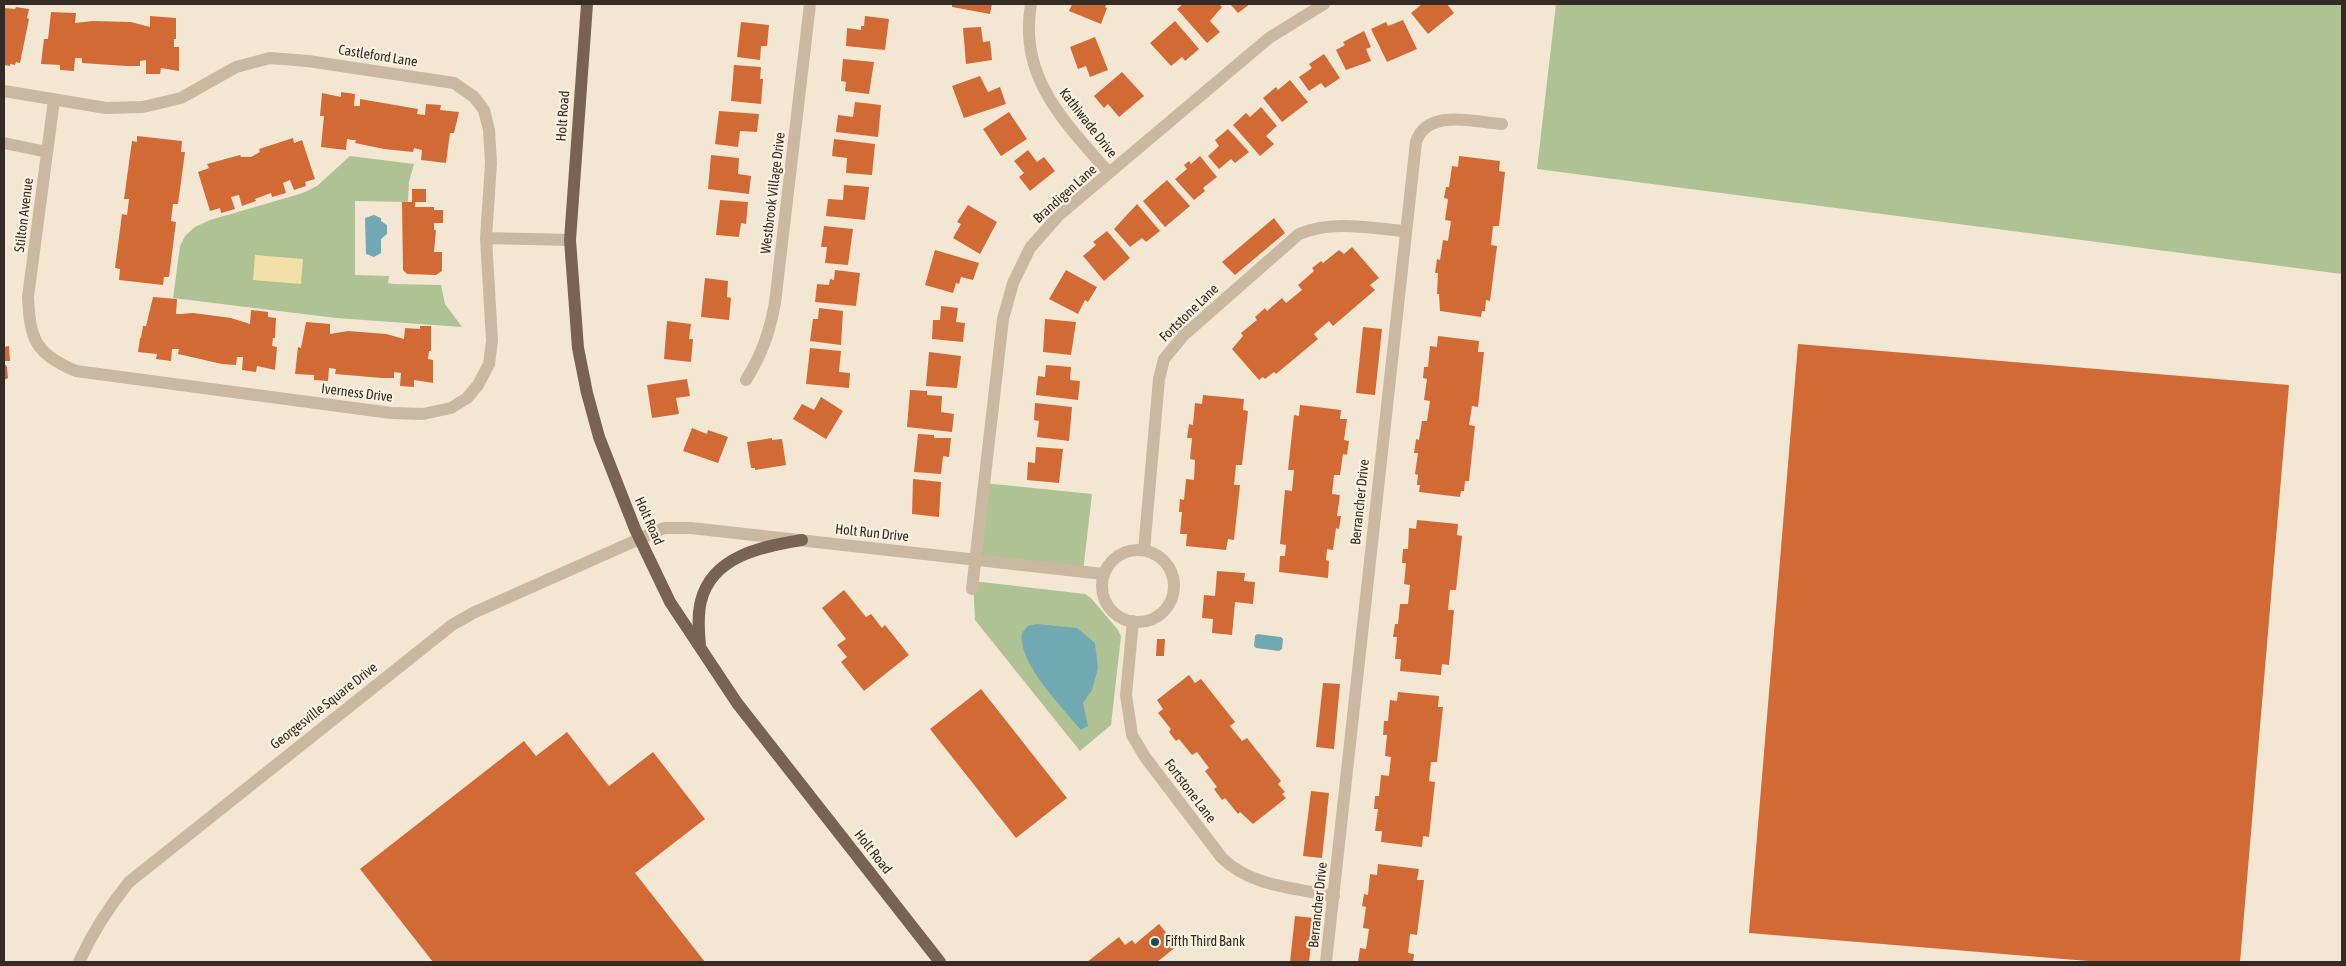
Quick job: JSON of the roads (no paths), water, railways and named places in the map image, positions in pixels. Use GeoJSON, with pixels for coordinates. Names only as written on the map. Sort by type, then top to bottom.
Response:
{"type":"FeatureCollection","features":[{"type":"Feature","properties":{"kind":"main road","name":"Holt Road"},"geometry":{"type":"LineString","coordinates":[[587,4],[570,240],[578,348],[587,393],[600,437],[639,538],[670,602],[737,703],[940,962]]}},
{"type":"Feature","properties":{"kind":"main road"},"geometry":{"type":"LineString","coordinates":[[700,647],[699,620],[701,601],[706,587],[716,572],[730,561],[748,553],[776,544],[802,540]]}},
{"type":"Feature","properties":{"kind":"street","name":"Westbrook Village Drive"},"geometry":{"type":"LineString","coordinates":[[746,380],[760,357],[770,331],[775,303],[810,4]]}},
{"type":"Feature","properties":{"kind":"street","name":"Kathiwade Drive"},"geometry":{"type":"LineString","coordinates":[[1031,4],[1028,31],[1030,51],[1038,77],[1060,116],[1109,173]]}},
{"type":"Feature","properties":{"kind":"street","name":"Brandigen Lane"},"geometry":{"type":"LineString","coordinates":[[972,588],[1003,319],[1013,283],[1030,248],[1058,216],[1269,38],[1324,4]]}},
{"type":"Feature","properties":{"kind":"street","name":"Castleford Lane"},"geometry":{"type":"LineString","coordinates":[[4,91],[106,108],[144,107],[181,98],[236,67],[270,58],[308,61],[454,83],[474,97],[484,110],[489,130],[491,163],[486,238]]}},
{"type":"Feature","properties":{"kind":"street","name":"Stilton Avenue"},"geometry":{"type":"LineString","coordinates":[[54,100],[28,296],[29,324],[35,340],[45,354],[58,364],[76,371]]}},
{"type":"Feature","properties":{"kind":"street","name":"Berrancher Drive"},"geometry":{"type":"LineString","coordinates":[[1326,962],[1416,142],[1423,127],[1439,120],[1502,124]]}},
{"type":"Feature","properties":{"kind":"street"},"geometry":{"type":"LineString","coordinates":[[4,143],[47,152]]}},
{"type":"Feature","properties":{"kind":"street","name":"Fortstone Lane"},"geometry":{"type":"LineString","coordinates":[[1144,550],[1159,379],[1164,359],[1184,335],[1299,234],[1313,228],[1328,225],[1405,231]]}},
{"type":"Feature","properties":{"kind":"street"},"geometry":{"type":"LineString","coordinates":[[486,238],[570,240]]}},
{"type":"Feature","properties":{"kind":"street","name":"Iverness Drive"},"geometry":{"type":"LineString","coordinates":[[76,371],[391,413],[423,414],[451,408],[467,398],[478,385],[489,364],[492,341],[486,238]]}},
{"type":"Feature","properties":{"kind":"street","name":"Holt Run Drive"},"geometry":{"type":"LineString","coordinates":[[639,538],[664,528],[691,528],[1104,574]]}},
{"type":"Feature","properties":{"kind":"street","name":"Georgesville Square Drive"},"geometry":{"type":"LineString","coordinates":[[79,962],[90,938],[109,908],[129,882],[452,625],[473,613],[639,538]]}},
{"type":"Feature","properties":{"kind":"street"},"geometry":{"type":"LineString","coordinates":[[1131,550],[1144,550],[1157,555],[1167,564],[1173,577],[1174,591],[1169,604],[1160,614],[1147,621],[1133,622],[1118,616],[1107,605],[1102,590],[1104,574],[1110,563],[1119,555],[1131,550]]}},
{"type":"Feature","properties":{"kind":"street","name":"Fortstone Lane"},"geometry":{"type":"LineString","coordinates":[[1133,622],[1126,695],[1132,735],[1145,757],[1222,858],[1235,870],[1249,878],[1334,896]]}},
{"type":"Feature","properties":{"kind":"water"},"geometry":{"type":"Polygon","coordinates":[[[374,215],[381,218],[381,221],[387,225],[387,234],[381,239],[381,253],[374,257],[366,254],[365,218],[374,215]]]}},
{"type":"Feature","properties":{"kind":"water"},"geometry":{"type":"Polygon","coordinates":[[[1037,624],[1077,628],[1095,643],[1098,668],[1092,690],[1083,703],[1088,726],[1081,730],[1043,684],[1034,671],[1022,645],[1022,633],[1028,626],[1037,624]]]}},
{"type":"Feature","properties":{"kind":"water"},"geometry":{"type":"Polygon","coordinates":[[[1257,634],[1281,637],[1283,639],[1282,649],[1279,651],[1256,648],[1254,646],[1257,634]]]}},
{"type":"Feature","properties":{"kind":"place","name":"Fifth Third Bank"},"geometry":{"type":"Point","coordinates":[1155,942]}}]}
